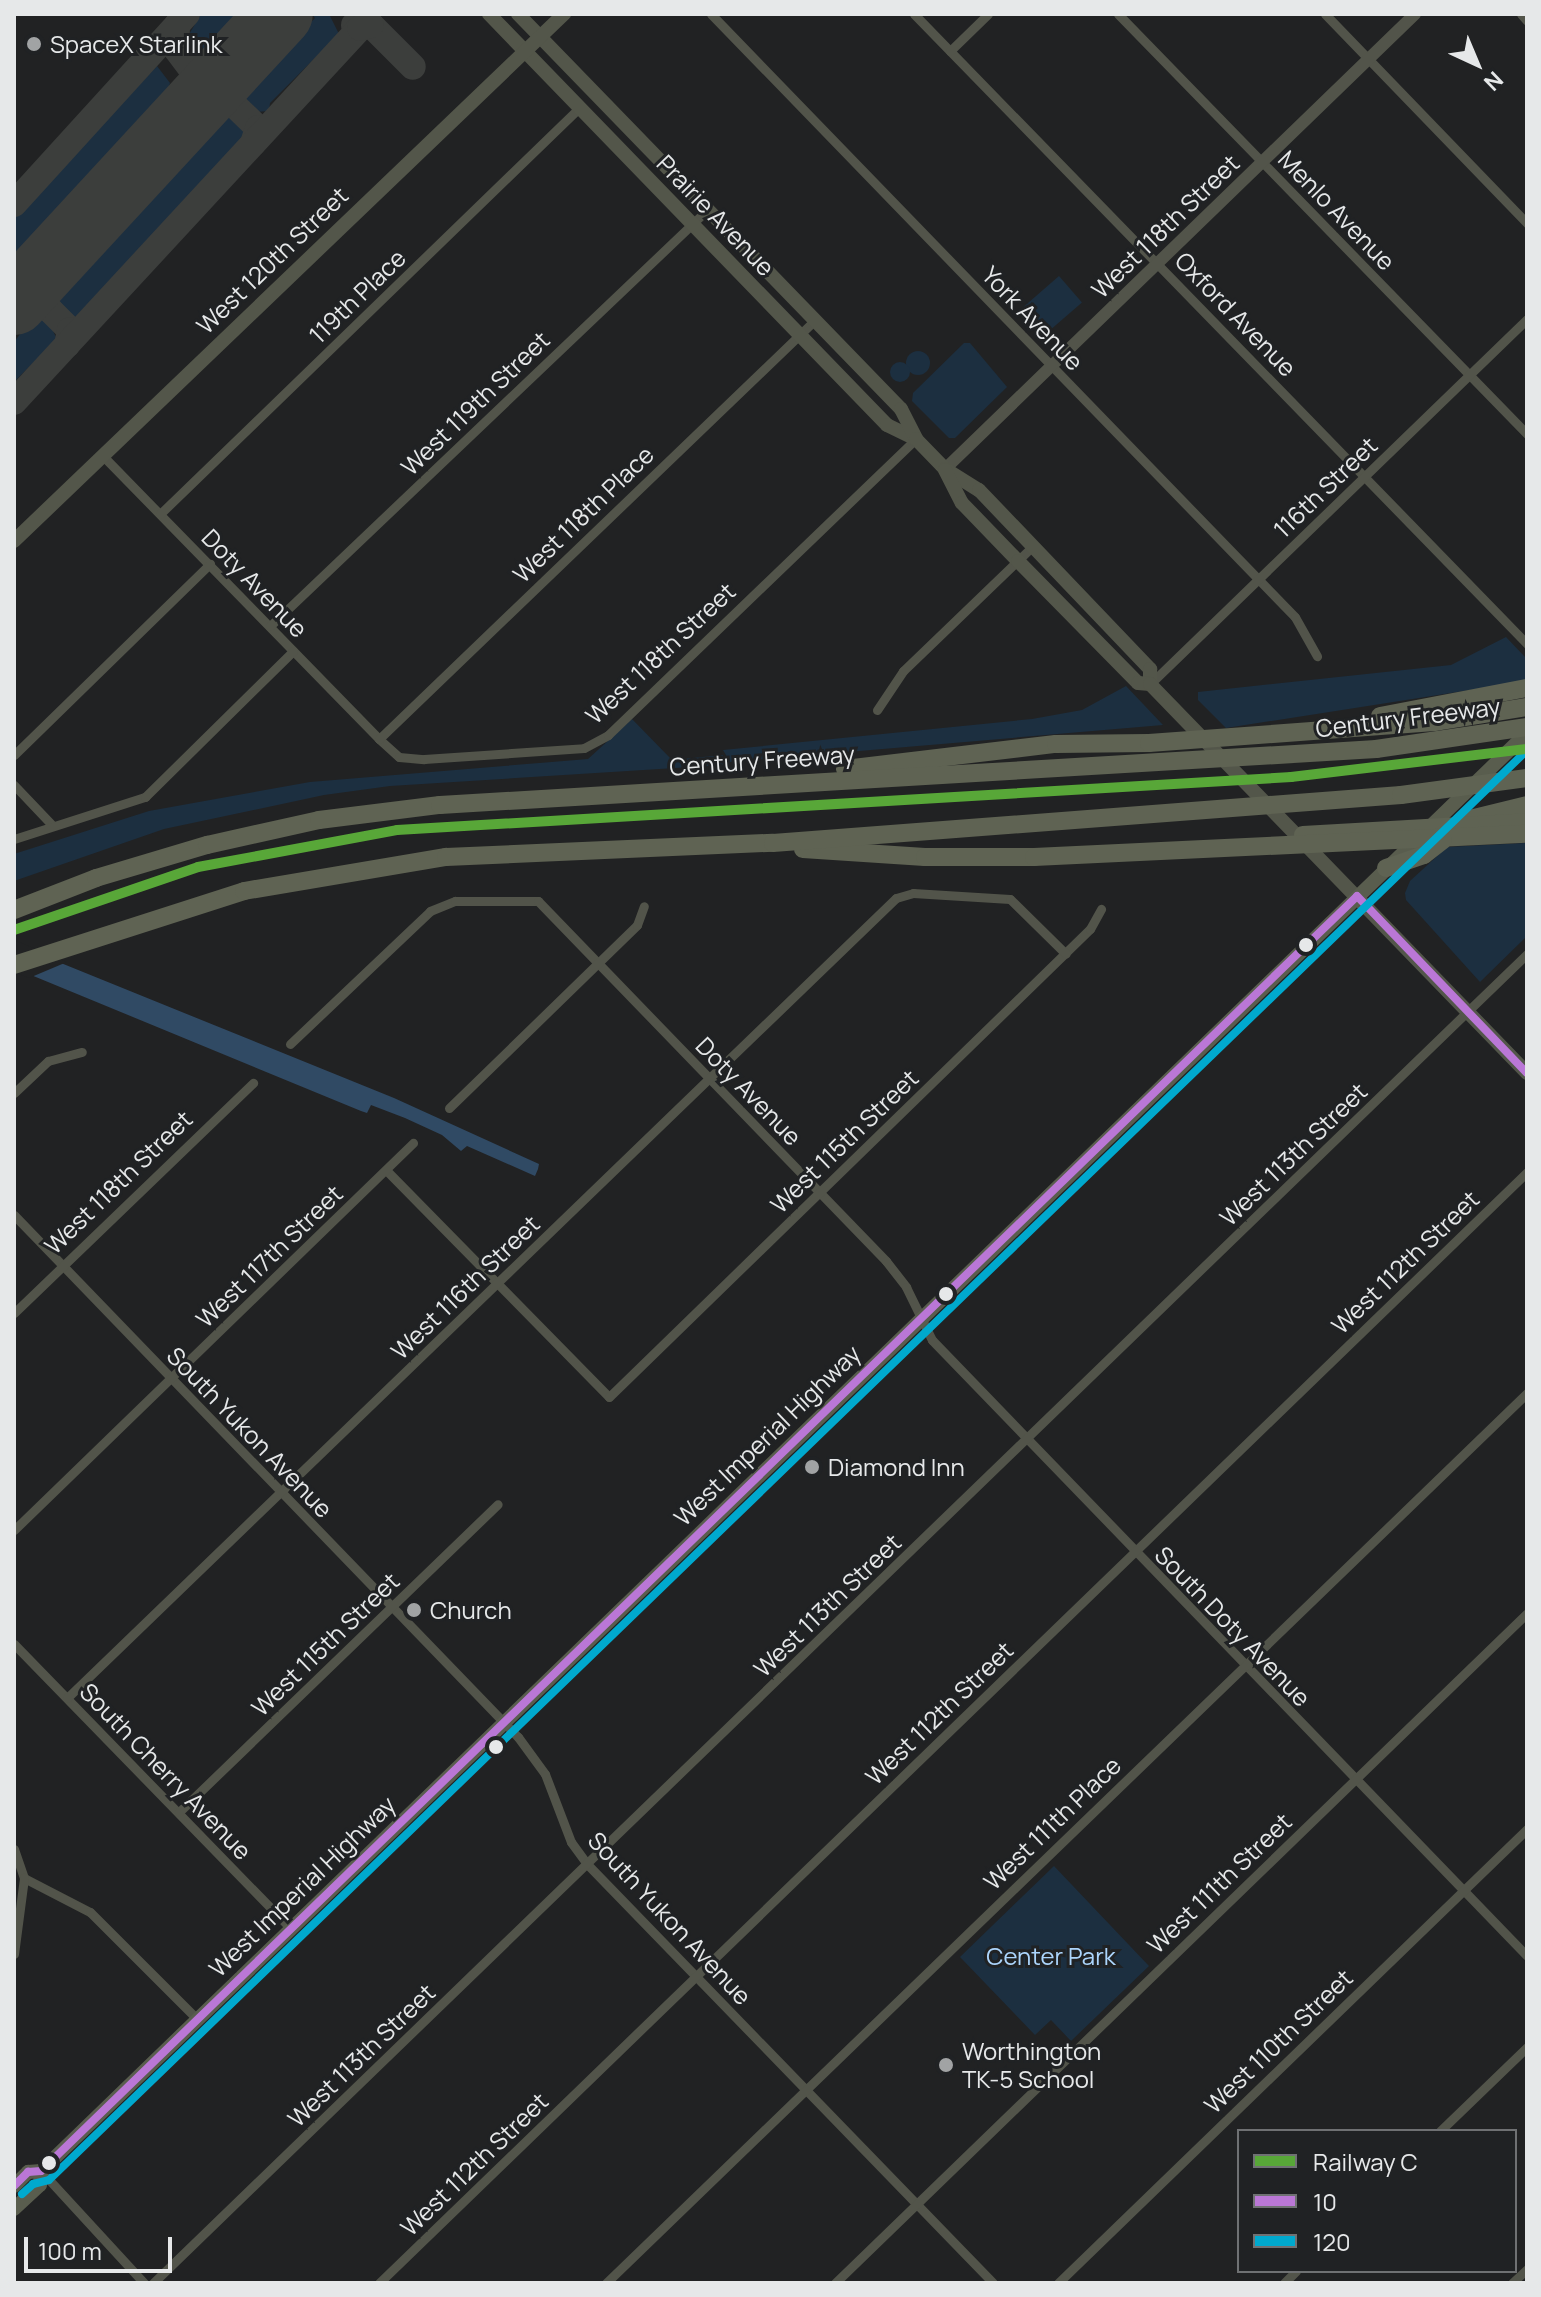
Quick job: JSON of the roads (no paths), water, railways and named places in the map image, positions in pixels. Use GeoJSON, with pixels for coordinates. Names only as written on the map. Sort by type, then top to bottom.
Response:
{"type":"FeatureCollection","features":[{"type":"Feature","properties":{"kind":"highway"},"geometry":{"type":"LineString","coordinates":[[1289,734],[1527,688]]}},
{"type":"Feature","properties":{"kind":"highway"},"geometry":{"type":"LineString","coordinates":[[802,780],[870,763],[1056,744],[1289,734],[1434,722],[1527,707]]}},
{"type":"Feature","properties":{"kind":"highway","name":"Century Freeway"},"geometry":{"type":"LineString","coordinates":[[14,910],[207,845],[319,820],[440,805],[802,780],[1376,749],[1527,730]]}},
{"type":"Feature","properties":{"kind":"highway"},"geometry":{"type":"LineString","coordinates":[[14,965],[50,949],[244,891],[343,871],[446,857],[773,843],[1401,795],[1527,778]]}},
{"type":"Feature","properties":{"kind":"highway"},"geometry":{"type":"LineString","coordinates":[[1386,868],[1424,855],[1476,815],[1527,805]]}},
{"type":"Feature","properties":{"kind":"highway"},"geometry":{"type":"LineString","coordinates":[[1173,848],[1364,829],[1527,822]]}},
{"type":"Feature","properties":{"kind":"highway"},"geometry":{"type":"LineString","coordinates":[[773,843],[925,857],[1527,834]]}},
{"type":"Feature","properties":{"kind":"main road","name":"Prairie Avenue"},"geometry":{"type":"LineString","coordinates":[[489,14],[887,425],[916,439]]}},
{"type":"Feature","properties":{"kind":"main road","name":"Prairie Avenue"},"geometry":{"type":"LineString","coordinates":[[518,14],[901,409],[916,439],[945,469],[979,490],[1150,669],[1150,684]]}},
{"type":"Feature","properties":{"kind":"main road","name":"West 120th Street"},"geometry":{"type":"LineString","coordinates":[[14,541],[564,14]]}},
{"type":"Feature","properties":{"kind":"main road","name":"Prairie Avenue"},"geometry":{"type":"LineString","coordinates":[[945,469],[962,503],[1138,683],[1150,684],[1527,1073]]}},
{"type":"Feature","properties":{"kind":"main road","name":"West Imperial Highway"},"geometry":{"type":"LineString","coordinates":[[14,2186],[28,2172],[41,2171],[289,1927],[1527,730]]}},
{"type":"Feature","properties":{"kind":"main road","name":"West Imperial Highway"},"geometry":{"type":"LineString","coordinates":[[14,2209],[40,2185],[41,2171]]}},
{"type":"Feature","properties":{"kind":"street","name":"York Avenue"},"geometry":{"type":"LineString","coordinates":[[711,14],[1297,620],[1317,656]]}},
{"type":"Feature","properties":{"kind":"street","name":"Oxford Avenue"},"geometry":{"type":"LineString","coordinates":[[914,14],[1366,475],[1527,644]]}},
{"type":"Feature","properties":{"kind":"street"},"geometry":{"type":"LineString","coordinates":[[950,51],[988,14]]}},
{"type":"Feature","properties":{"kind":"street","name":"Menlo Avenue"},"geometry":{"type":"LineString","coordinates":[[1118,14],[1527,434]]}},
{"type":"Feature","properties":{"kind":"street"},"geometry":{"type":"LineString","coordinates":[[1325,14],[1527,223]]}},
{"type":"Feature","properties":{"kind":"street","name":"West 118th Street"},"geometry":{"type":"LineString","coordinates":[[945,469],[1415,14]]}},
{"type":"Feature","properties":{"kind":"street"},"geometry":{"type":"LineString","coordinates":[[1521,14],[1527,21]]}},
{"type":"Feature","properties":{"kind":"street","name":"119th Place"},"geometry":{"type":"LineString","coordinates":[[160,514],[581,106]]}},
{"type":"Feature","properties":{"kind":"street","name":"West 119th Street"},"geometry":{"type":"LineString","coordinates":[[270,626],[708,209]]}},
{"type":"Feature","properties":{"kind":"street","name":"116th Street"},"geometry":{"type":"LineString","coordinates":[[1150,684],[1527,319]]}},
{"type":"Feature","properties":{"kind":"street","name":"West 118th Place"},"geometry":{"type":"LineString","coordinates":[[379,739],[815,320]]}},
{"type":"Feature","properties":{"kind":"street","name":"West 118th Street"},"geometry":{"type":"LineString","coordinates":[[379,739],[399,757],[424,759],[597,742],[916,439]]}},
{"type":"Feature","properties":{"kind":"street","name":"Doty Avenue"},"geometry":{"type":"LineString","coordinates":[[102,455],[379,739]]}},
{"type":"Feature","properties":{"kind":"street"},"geometry":{"type":"LineString","coordinates":[[877,710],[903,671],[1032,547]]}},
{"type":"Feature","properties":{"kind":"street"},"geometry":{"type":"LineString","coordinates":[[14,755],[210,564]]}},
{"type":"Feature","properties":{"kind":"street"},"geometry":{"type":"LineString","coordinates":[[14,839],[51,824],[145,797],[293,651]]}},
{"type":"Feature","properties":{"kind":"street"},"geometry":{"type":"LineString","coordinates":[[14,785],[51,824]]}},
{"type":"Feature","properties":{"kind":"street","name":"West 116th Street"},"geometry":{"type":"LineString","coordinates":[[67,1698],[890,903],[913,893],[1010,899],[1066,954]]}},
{"type":"Feature","properties":{"kind":"street","name":"Doty Avenue"},"geometry":{"type":"LineString","coordinates":[[290,1044],[440,905],[538,901],[886,1261],[922,1317]]}},
{"type":"Feature","properties":{"kind":"street"},"geometry":{"type":"LineString","coordinates":[[449,1108],[637,925],[644,906]]}},
{"type":"Feature","properties":{"kind":"street","name":"West 115th Street"},"geometry":{"type":"LineString","coordinates":[[497,1283],[609,1397],[1066,954],[1101,909]]}},
{"type":"Feature","properties":{"kind":"street","name":"West 113th Street"},"geometry":{"type":"LineString","coordinates":[[153,2283],[1527,954]]}},
{"type":"Feature","properties":{"kind":"street"},"geometry":{"type":"LineString","coordinates":[[14,1093],[48,1061],[82,1052]]}},
{"type":"Feature","properties":{"kind":"street","name":"West 118th Street"},"geometry":{"type":"LineString","coordinates":[[14,1313],[253,1083]]}},
{"type":"Feature","properties":{"kind":"street","name":"West 117th Street"},"geometry":{"type":"LineString","coordinates":[[14,1530],[413,1143]]}},
{"type":"Feature","properties":{"kind":"street"},"geometry":{"type":"LineString","coordinates":[[386,1170],[497,1283]]}},
{"type":"Feature","properties":{"kind":"street","name":"West 112th Street"},"geometry":{"type":"LineString","coordinates":[[379,2283],[1527,1172]]}},
{"type":"Feature","properties":{"kind":"street","name":"South Yukon Avenue"},"geometry":{"type":"LineString","coordinates":[[14,1215],[503,1721],[545,1774],[571,1842],[588,1865],[993,2283]]}},
{"type":"Feature","properties":{"kind":"street","name":"South Doty Avenue"},"geometry":{"type":"LineString","coordinates":[[922,1317],[932,1340],[1243,1666],[1527,1956]]}},
{"type":"Feature","properties":{"kind":"street","name":"West 111th Place"},"geometry":{"type":"LineString","coordinates":[[606,2283],[1527,1393]]}},
{"type":"Feature","properties":{"kind":"street","name":"West 115th Street"},"geometry":{"type":"LineString","coordinates":[[179,1812],[498,1504]]}},
{"type":"Feature","properties":{"kind":"street","name":"West 111th Street"},"geometry":{"type":"LineString","coordinates":[[835,2283],[1527,1613]]}},
{"type":"Feature","properties":{"kind":"street","name":"South Cherry Avenue"},"geometry":{"type":"LineString","coordinates":[[14,1644],[289,1927]]}},
{"type":"Feature","properties":{"kind":"street","name":"West 110th Street"},"geometry":{"type":"LineString","coordinates":[[1058,2283],[1527,1829]]}},
{"type":"Feature","properties":{"kind":"street"},"geometry":{"type":"LineString","coordinates":[[14,1849],[19,1878],[14,1954]]}},
{"type":"Feature","properties":{"kind":"street"},"geometry":{"type":"LineString","coordinates":[[19,1878],[90,1912],[197,2019]]}},
{"type":"Feature","properties":{"kind":"street"},"geometry":{"type":"LineString","coordinates":[[1442,2129],[1527,2047]]}},
{"type":"Feature","properties":{"kind":"street"},"geometry":{"type":"LineString","coordinates":[[41,2171],[144,2283]]}},
{"type":"Feature","properties":{"kind":"street"},"geometry":{"type":"LineString","coordinates":[[1512,2283],[1527,2269]]}},
{"type":"Feature","properties":{"kind":"rail line","name":"C"},"geometry":{"type":"LineString","coordinates":[[14,930],[198,867],[397,830],[1291,777],[1527,749]]}},
{"type":"Feature","properties":{"kind":"place","name":"SpaceX Starlink"},"geometry":{"type":"Point","coordinates":[34,44]}},
{"type":"Feature","properties":{"kind":"place","name":"Diamond Inn"},"geometry":{"type":"Point","coordinates":[812,1467]}},
{"type":"Feature","properties":{"kind":"place","name":"Church"},"geometry":{"type":"Point","coordinates":[414,1610]}},
{"type":"Feature","properties":{"kind":"place","name":"Worthington TK-5 School"},"geometry":{"type":"Point","coordinates":[946,2065]}},
{"type":"Feature","properties":{"kind":"park label","name":"Center Park"},"geometry":{"type":"Point","coordinates":[1051,1956]}}]}
